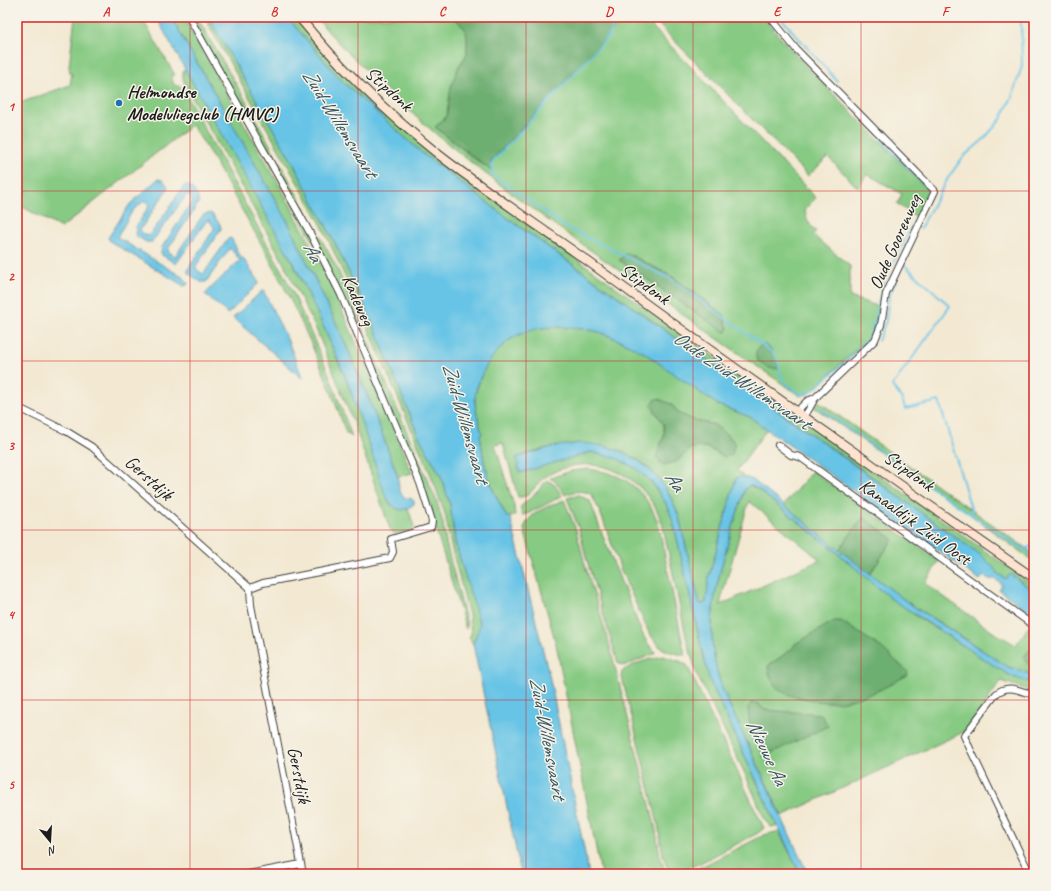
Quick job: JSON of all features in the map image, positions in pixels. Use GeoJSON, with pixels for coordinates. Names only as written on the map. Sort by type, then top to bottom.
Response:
{"type":"FeatureCollection","features":[{"type":"Feature","properties":{"kind":"main road","name":"Stipdonk"},"geometry":{"type":"LineString","coordinates":[[299,17],[322,46],[353,79],[393,116],[438,154],[483,188],[796,412],[1034,578]]}},
{"type":"Feature","properties":{"kind":"street","name":"Kadeweg"},"geometry":{"type":"LineString","coordinates":[[189,17],[313,240],[341,295],[420,483],[432,521],[431,527],[391,539],[393,552],[390,558],[263,582],[250,588]]}},
{"type":"Feature","properties":{"kind":"street","name":"Oude Goorenweg"},"geometry":{"type":"LineString","coordinates":[[770,17],[796,49],[935,191],[886,294],[881,325],[875,340],[815,398],[804,417]]}},
{"type":"Feature","properties":{"kind":"street","name":"Oude Goorenweg"},"geometry":{"type":"LineString","coordinates":[[796,412],[807,401],[815,398]]}},
{"type":"Feature","properties":{"kind":"street","name":"Gerstdijk"},"geometry":{"type":"LineString","coordinates":[[17,407],[66,431],[92,447],[250,588],[251,605],[303,874]]}},
{"type":"Feature","properties":{"kind":"street","name":"Kanaaldijk Zuid Oost"},"geometry":{"type":"LineString","coordinates":[[778,445],[791,454],[800,457],[1034,626]]}},
{"type":"Feature","properties":{"kind":"street"},"geometry":{"type":"LineString","coordinates":[[1030,874],[964,736],[996,694],[1001,690],[1009,688],[1034,695]]}},
{"type":"Feature","properties":{"kind":"street"},"geometry":{"type":"LineString","coordinates":[[248,874],[301,864]]}},
{"type":"Feature","properties":{"kind":"green space"},"geometry":{"type":"Polygon","coordinates":[[[75,17],[140,17],[144,22],[175,75],[171,75],[174,85],[182,87],[291,288],[329,374],[352,437],[346,433],[324,374],[284,287],[254,231],[192,125],[61,228],[17,204],[17,104],[70,85],[72,73],[70,73],[69,66],[75,17]]]}},
{"type":"Feature","properties":{"kind":"green space"},"geometry":{"type":"Polygon","coordinates":[[[171,17],[183,17],[281,188],[326,273],[412,473],[398,477],[370,402],[342,336],[287,220],[171,17]]]}},
{"type":"Feature","properties":{"kind":"green space"},"geometry":{"type":"Polygon","coordinates":[[[190,17],[197,17],[250,108],[337,268],[437,502],[467,624],[466,629],[434,523],[431,506],[341,292],[190,17]]]}},
{"type":"Feature","properties":{"kind":"green space"},"geometry":{"type":"Polygon","coordinates":[[[204,17],[208,17],[293,163],[336,245],[371,319],[418,435],[441,476],[450,504],[455,542],[481,625],[473,644],[469,638],[471,634],[469,615],[451,546],[445,514],[432,478],[366,323],[322,226],[204,17]]]}},
{"type":"Feature","properties":{"kind":"green space"},"geometry":{"type":"Polygon","coordinates":[[[287,17],[295,17],[355,86],[376,105],[482,191],[1034,586],[1034,591],[1011,574],[1006,579],[997,573],[994,568],[885,486],[506,217],[422,153],[342,81],[287,17]]]}},
{"type":"Feature","properties":{"kind":"green space"},"geometry":{"type":"Polygon","coordinates":[[[316,17],[456,18],[465,29],[467,36],[467,51],[466,56],[459,66],[451,87],[447,114],[435,127],[492,171],[491,163],[493,159],[614,29],[613,17],[643,17],[816,198],[805,209],[808,222],[816,231],[813,235],[850,266],[850,297],[880,307],[873,332],[869,338],[808,394],[800,396],[566,233],[488,176],[438,136],[390,93],[334,38],[316,17]],[[627,253],[619,260],[724,332],[727,332],[728,328],[725,321],[725,316],[673,277],[627,253]],[[760,346],[756,352],[779,369],[771,349],[760,346]]]}},
{"type":"Feature","properties":{"kind":"green space"},"geometry":{"type":"Polygon","coordinates":[[[454,17],[613,17],[615,24],[609,35],[493,159],[491,163],[492,171],[435,127],[447,114],[451,87],[459,66],[466,56],[467,51],[467,36],[465,29],[454,17]]]}},
{"type":"Feature","properties":{"kind":"green space"},"geometry":{"type":"Polygon","coordinates":[[[651,17],[762,17],[804,64],[931,193],[918,218],[897,204],[902,194],[867,174],[858,188],[828,157],[808,176],[651,17]]]}},
{"type":"Feature","properties":{"kind":"green space"},"geometry":{"type":"Polygon","coordinates":[[[185,68],[279,236],[316,309],[345,377],[365,430],[384,492],[391,505],[404,509],[408,508],[414,526],[413,530],[396,534],[391,532],[354,424],[316,329],[281,258],[187,88],[183,78],[183,71],[185,68]]]}},
{"type":"Feature","properties":{"kind":"green space"},"geometry":{"type":"Polygon","coordinates":[[[627,253],[672,277],[725,316],[725,321],[728,328],[727,332],[724,332],[619,260],[627,253]]]}},
{"type":"Feature","properties":{"kind":"green space"},"geometry":{"type":"Polygon","coordinates":[[[559,326],[597,331],[631,345],[644,352],[718,405],[750,417],[767,429],[737,470],[744,477],[736,478],[709,577],[707,599],[704,604],[701,604],[699,601],[679,517],[667,491],[652,472],[634,457],[613,448],[591,444],[566,445],[541,450],[516,458],[520,472],[591,452],[618,459],[637,469],[653,484],[668,507],[674,525],[710,681],[777,826],[771,827],[766,822],[745,774],[697,675],[686,637],[663,526],[647,495],[635,483],[621,474],[605,467],[589,465],[572,466],[554,472],[541,480],[529,494],[518,497],[503,443],[495,445],[514,506],[515,515],[507,518],[494,492],[484,462],[480,435],[482,434],[477,413],[475,395],[487,365],[494,354],[502,346],[522,333],[546,327],[559,326]],[[671,404],[651,405],[664,425],[664,436],[659,445],[663,465],[676,462],[690,448],[706,447],[725,457],[715,425],[694,420],[679,414],[671,404]]]}},
{"type":"Feature","properties":{"kind":"green space"},"geometry":{"type":"Polygon","coordinates":[[[764,344],[773,352],[779,369],[769,368],[757,360],[757,350],[764,344]]]}},
{"type":"Feature","properties":{"kind":"green space"},"geometry":{"type":"Polygon","coordinates":[[[657,398],[671,404],[680,414],[694,420],[715,425],[735,442],[732,455],[725,457],[706,447],[691,448],[676,462],[663,465],[656,457],[664,436],[664,425],[651,405],[657,398]]]}},
{"type":"Feature","properties":{"kind":"green space"},"geometry":{"type":"Polygon","coordinates":[[[818,401],[1034,554],[1034,562],[964,510],[814,407],[818,401]]]}},
{"type":"Feature","properties":{"kind":"green space"},"geometry":{"type":"Polygon","coordinates":[[[588,469],[612,474],[631,484],[639,491],[652,510],[658,522],[685,655],[667,651],[660,647],[649,633],[622,573],[600,512],[591,494],[578,492],[565,495],[556,482],[550,478],[571,471],[588,469]]]}},
{"type":"Feature","properties":{"kind":"green space"},"geometry":{"type":"Polygon","coordinates":[[[812,471],[939,561],[926,584],[993,632],[1016,645],[1029,626],[1034,629],[1034,644],[1024,657],[1030,666],[1034,668],[1034,692],[1001,681],[966,731],[782,816],[724,693],[717,670],[713,649],[713,608],[721,567],[744,491],[749,485],[760,491],[913,614],[1013,677],[1028,681],[1031,674],[1008,667],[910,604],[870,574],[893,539],[863,517],[839,550],[784,505],[812,471]],[[749,501],[722,596],[720,605],[820,560],[749,501]],[[792,649],[768,666],[793,696],[831,702],[877,691],[907,675],[792,649]],[[758,703],[754,738],[763,752],[763,757],[811,713],[764,710],[758,703]]]}},
{"type":"Feature","properties":{"kind":"green space"},"geometry":{"type":"Polygon","coordinates":[[[547,480],[555,485],[562,496],[527,514],[522,515],[520,507],[537,492],[547,480]]]}},
{"type":"Feature","properties":{"kind":"green space"},"geometry":{"type":"Polygon","coordinates":[[[579,495],[590,501],[610,555],[644,637],[655,652],[654,654],[624,666],[618,663],[579,529],[567,498],[579,495]]]}},
{"type":"Feature","properties":{"kind":"green space"},"geometry":{"type":"Polygon","coordinates":[[[564,500],[576,530],[609,643],[655,825],[660,856],[666,874],[601,874],[556,644],[524,529],[526,523],[534,514],[546,507],[564,500]]]}},
{"type":"Feature","properties":{"kind":"green space"},"geometry":{"type":"Polygon","coordinates":[[[863,517],[893,539],[870,574],[839,550],[863,517]]]}},
{"type":"Feature","properties":{"kind":"green space"},"geometry":{"type":"Polygon","coordinates":[[[834,621],[841,621],[882,648],[908,672],[907,675],[870,694],[840,702],[822,702],[792,696],[777,688],[771,678],[768,666],[792,649],[795,644],[834,621]]]}},
{"type":"Feature","properties":{"kind":"green space"},"geometry":{"type":"Polygon","coordinates":[[[1034,644],[1034,668],[1026,662],[1024,657],[1034,644]]]}},
{"type":"Feature","properties":{"kind":"green space"},"geometry":{"type":"Polygon","coordinates":[[[663,656],[680,661],[687,665],[764,828],[758,833],[698,864],[675,874],[671,874],[669,872],[663,855],[658,824],[621,673],[629,667],[663,656]]]}},
{"type":"Feature","properties":{"kind":"green space"},"geometry":{"type":"Polygon","coordinates":[[[751,703],[758,703],[764,710],[821,714],[828,726],[763,757],[763,752],[754,738],[755,731],[750,727],[748,708],[751,703]]]}},
{"type":"Feature","properties":{"kind":"green space"},"geometry":{"type":"Polygon","coordinates":[[[779,831],[800,874],[687,874],[764,835],[779,831]]]}},
{"type":"Feature","properties":{"kind":"water"},"geometry":{"type":"Polygon","coordinates":[[[156,17],[171,17],[287,220],[342,336],[370,402],[398,477],[399,490],[404,497],[408,499],[411,498],[414,501],[414,504],[409,508],[400,510],[396,508],[384,492],[346,379],[297,270],[156,17]]]}},
{"type":"Feature","properties":{"kind":"water","name":"Zuid-Willemsvaart"},"geometry":{"type":"Polygon","coordinates":[[[208,17],[287,17],[342,81],[422,153],[506,217],[982,556],[998,572],[997,573],[1006,579],[1010,574],[1034,591],[1034,615],[999,590],[1002,584],[993,578],[992,580],[983,576],[980,580],[750,417],[718,405],[643,352],[599,332],[575,328],[542,328],[521,334],[503,345],[488,364],[477,386],[475,406],[482,434],[480,435],[484,462],[494,492],[507,518],[510,516],[550,679],[589,874],[521,874],[473,644],[480,625],[455,542],[450,504],[441,476],[418,435],[371,319],[336,245],[293,163],[208,17]]]}},
{"type":"Feature","properties":{"kind":"water"},"geometry":{"type":"Polygon","coordinates":[[[158,179],[167,184],[168,188],[140,230],[141,232],[147,236],[151,234],[184,186],[187,185],[196,193],[198,204],[168,251],[174,256],[176,255],[203,215],[211,213],[220,224],[221,229],[196,266],[196,269],[203,274],[228,239],[231,238],[237,249],[236,251],[243,258],[259,283],[228,314],[205,294],[240,260],[230,248],[206,282],[201,282],[188,273],[188,269],[214,229],[209,220],[207,220],[176,264],[162,255],[161,252],[162,247],[192,202],[188,194],[152,242],[146,242],[135,235],[136,227],[149,206],[148,203],[144,201],[133,210],[117,237],[184,278],[188,283],[187,285],[184,286],[111,242],[108,238],[130,204],[158,179]]]}},
{"type":"Feature","properties":{"kind":"water"},"geometry":{"type":"Polygon","coordinates":[[[263,290],[288,341],[303,379],[233,318],[263,290]]]}},
{"type":"Feature","properties":{"kind":"water"},"geometry":{"type":"Polygon","coordinates":[[[579,443],[597,445],[628,455],[642,463],[654,473],[664,486],[679,517],[699,601],[701,604],[706,602],[709,577],[736,478],[744,477],[753,480],[839,550],[910,604],[1008,667],[1031,674],[1028,682],[1013,677],[996,667],[890,598],[833,549],[760,491],[749,485],[744,491],[721,567],[713,608],[713,649],[717,670],[724,693],[808,874],[800,874],[710,681],[674,525],[668,507],[653,484],[637,469],[618,459],[591,452],[520,473],[516,458],[552,447],[579,443]]]}},
{"type":"Feature","properties":{"kind":"waterway","name":"Oude Zuid-Willemsvaart"},"geometry":{"type":"LineString","coordinates":[[612,17],[614,25],[608,37],[495,159],[492,164],[492,173],[566,227],[671,279],[772,352],[778,362],[783,381],[790,388],[801,395],[813,390],[848,360],[869,338],[884,280],[929,194],[929,189],[881,140]]}},
{"type":"Feature","properties":{"kind":"waterway"},"geometry":{"type":"LineString","coordinates":[[766,17],[775,28]]}},
{"type":"Feature","properties":{"kind":"waterway"},"geometry":{"type":"LineString","coordinates":[[780,17],[837,81]]}},
{"type":"Feature","properties":{"kind":"waterway"},"geometry":{"type":"LineString","coordinates":[[920,229],[948,178],[963,157],[984,139],[1001,119],[1012,97],[1022,66],[1021,17]]}},
{"type":"Feature","properties":{"kind":"waterway"},"geometry":{"type":"LineString","coordinates":[[902,263],[950,306],[892,386],[902,400],[905,409],[939,401],[972,512],[970,514],[1034,556]]}},
{"type":"Feature","properties":{"kind":"waterway"},"geometry":{"type":"LineString","coordinates":[[878,341],[886,321],[889,297],[896,280]]}},
{"type":"Feature","properties":{"kind":"waterway","name":"Oude Zuid-Willemsvaart"},"geometry":{"type":"LineString","coordinates":[[820,409],[970,514]]}},
{"type":"Feature","properties":{"kind":"waterway"},"geometry":{"type":"LineString","coordinates":[[1025,549],[1034,545]]}},
{"type":"Feature","properties":{"kind":"place","name":"Helmondse Modelvliegclub (HMVC)"},"geometry":{"type":"Point","coordinates":[119,103]}},
{"type":"Feature","properties":{"kind":"water label","name":"Aa"},"geometry":{"type":"Point","coordinates":[313,252]}},
{"type":"Feature","properties":{"kind":"water label","name":"Aa"},"geometry":{"type":"Point","coordinates":[675,481]}},
{"type":"Feature","properties":{"kind":"water label","name":"Nieuwe Aa"},"geometry":{"type":"Point","coordinates":[767,752]}}]}
